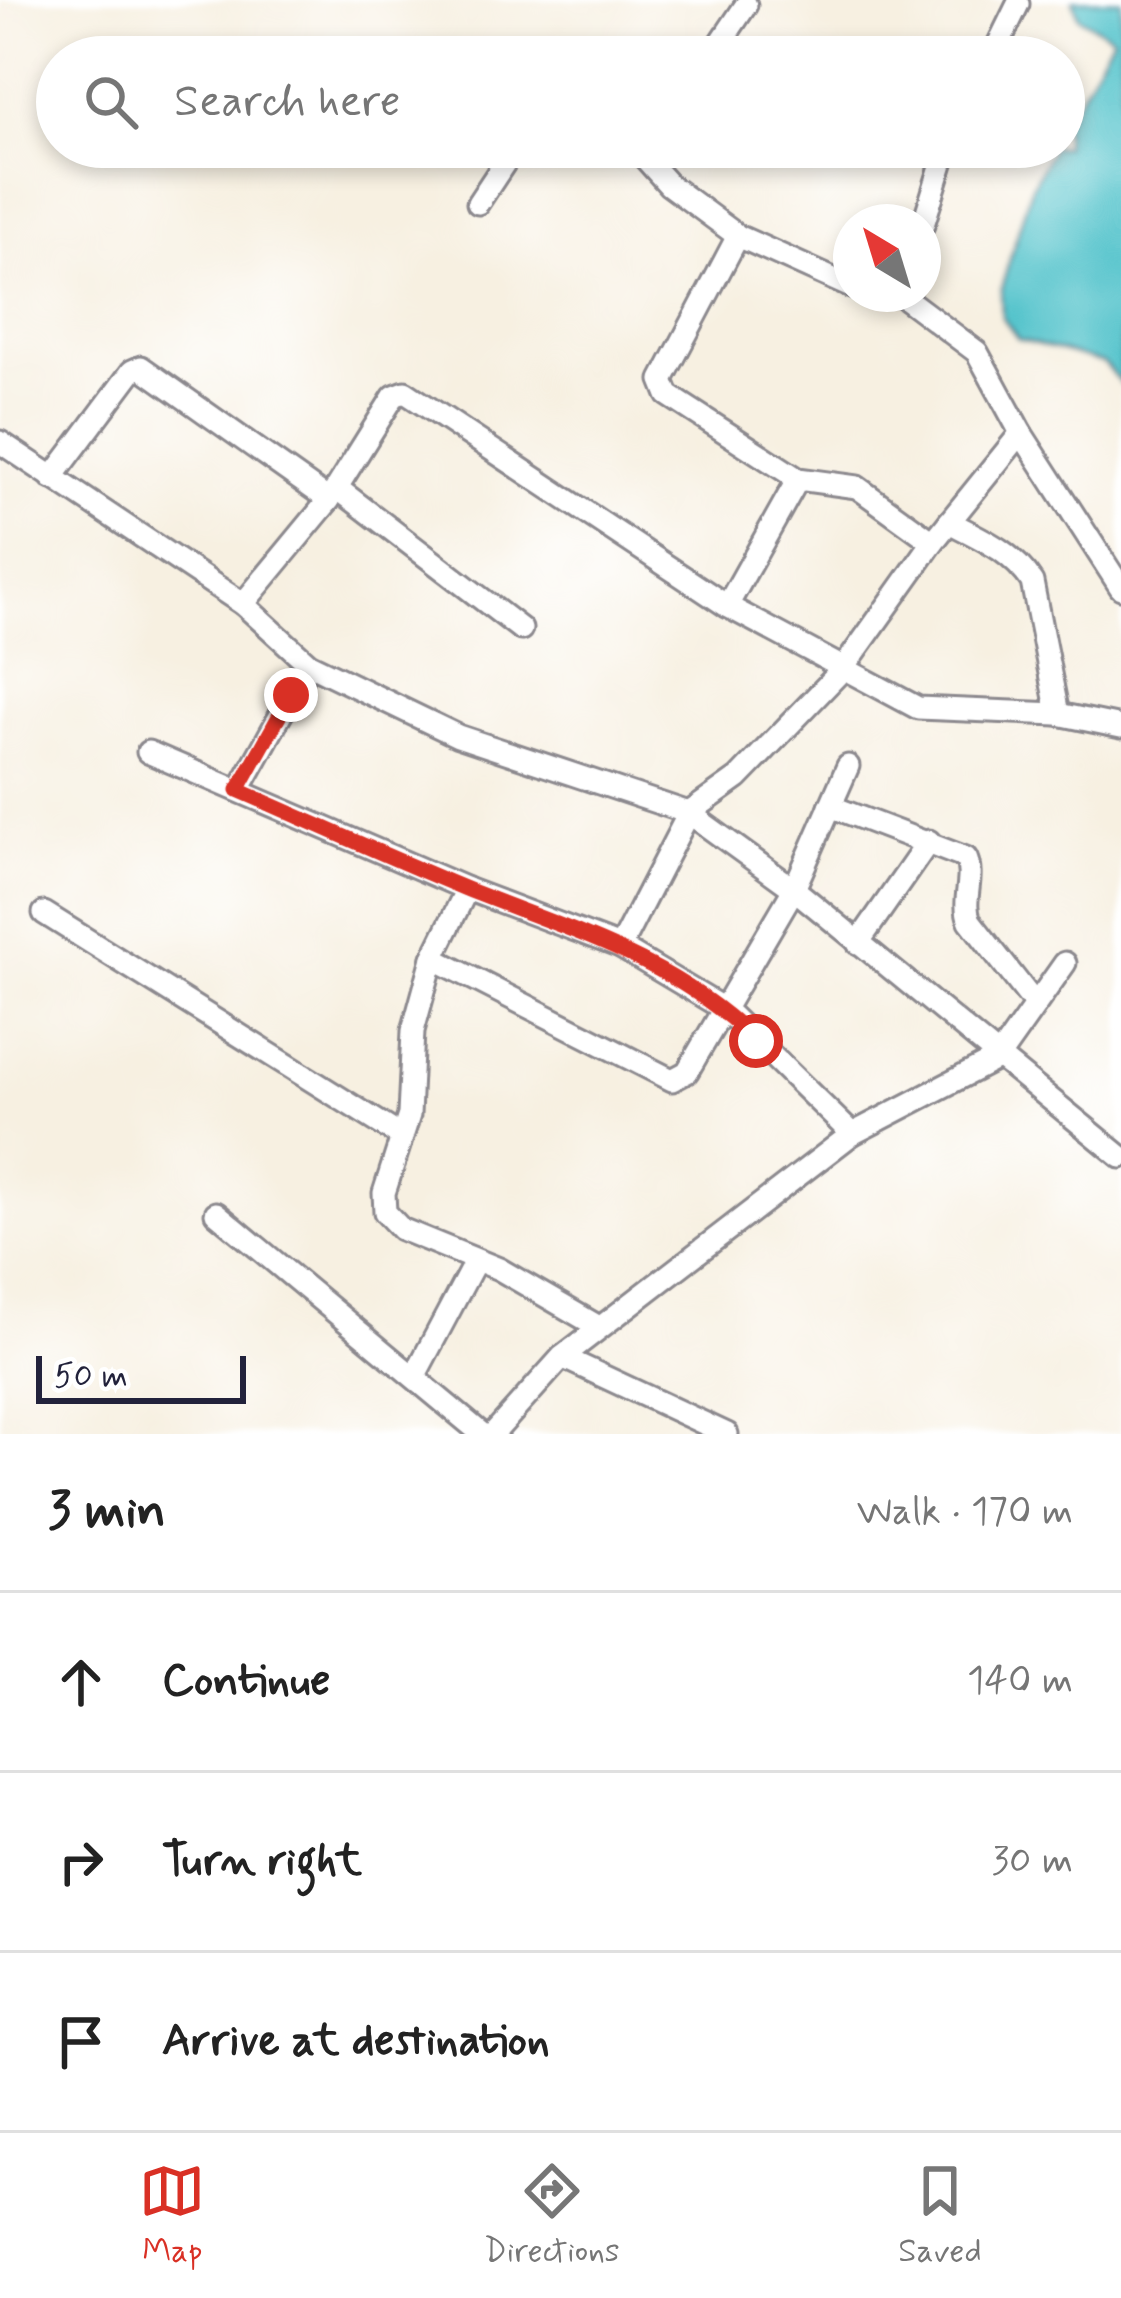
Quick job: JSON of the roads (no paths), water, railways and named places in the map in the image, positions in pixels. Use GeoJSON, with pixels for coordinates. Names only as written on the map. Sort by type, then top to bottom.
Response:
{"type":"FeatureCollection","features":[{"type":"Feature","properties":{"kind":"street"},"geometry":{"type":"LineString","coordinates":[[1002,36],[1018,4]]}},
{"type":"Feature","properties":{"kind":"street"},"geometry":{"type":"LineString","coordinates":[[725,36],[746,5]]}},
{"type":"Feature","properties":{"kind":"street"},"geometry":{"type":"LineString","coordinates":[[478,202],[501,168]]}},
{"type":"Feature","properties":{"kind":"street"},"geometry":{"type":"LineString","coordinates":[[657,168],[669,185],[738,236],[833,279]]}},
{"type":"Feature","properties":{"kind":"street"},"geometry":{"type":"LineString","coordinates":[[929,204],[941,168]]}},
{"type":"Feature","properties":{"kind":"street"},"geometry":{"type":"LineString","coordinates":[[738,236],[662,380],[668,394],[798,479],[857,487],[933,542]]}},
{"type":"Feature","properties":{"kind":"street"},"geometry":{"type":"LineString","coordinates":[[924,312],[976,352],[1021,433],[1121,588]]}},
{"type":"Feature","properties":{"kind":"street"},"geometry":{"type":"LineString","coordinates":[[52,478],[132,371],[141,367],[333,494],[521,629]]}},
{"type":"Feature","properties":{"kind":"street"},"geometry":{"type":"LineString","coordinates":[[243,604],[333,494],[394,396],[405,392],[727,606],[918,708],[1058,714],[1121,727]]}},
{"type":"Feature","properties":{"kind":"street"},"geometry":{"type":"LineString","coordinates":[[620,947],[689,813],[738,778],[842,670],[933,542],[1021,433]]}},
{"type":"Feature","properties":{"kind":"street"},"geometry":{"type":"LineString","coordinates":[[0,442],[243,604],[309,664],[458,736],[689,813],[794,889],[1121,1157]]}},
{"type":"Feature","properties":{"kind":"street"},"geometry":{"type":"LineString","coordinates":[[727,606],[798,479]]}},
{"type":"Feature","properties":{"kind":"street"},"geometry":{"type":"LineString","coordinates":[[949,522],[1000,548],[1024,568],[1032,582],[1058,714]]}},
{"type":"Feature","properties":{"kind":"street"},"geometry":{"type":"LineString","coordinates":[[238,790],[309,664]]}},
{"type":"Feature","properties":{"kind":"street"},"geometry":{"type":"LineString","coordinates":[[148,752],[467,889],[620,947],[724,1010],[852,1134]]}},
{"type":"Feature","properties":{"kind":"street"},"geometry":{"type":"LineString","coordinates":[[433,958],[672,1080],[687,1072],[794,889],[848,766]]}},
{"type":"Feature","properties":{"kind":"street"},"geometry":{"type":"LineString","coordinates":[[830,806],[966,857],[971,872],[966,914],[1036,1004]]}},
{"type":"Feature","properties":{"kind":"street"},"geometry":{"type":"LineString","coordinates":[[858,944],[929,841]]}},
{"type":"Feature","properties":{"kind":"street"},"geometry":{"type":"LineString","coordinates":[[467,889],[433,958],[412,1031],[409,1115],[383,1193],[385,1212],[401,1229],[500,1269],[599,1327]]}},
{"type":"Feature","properties":{"kind":"street"},"geometry":{"type":"LineString","coordinates":[[44,913],[399,1135]]}},
{"type":"Feature","properties":{"kind":"street"},"geometry":{"type":"LineString","coordinates":[[493,1434],[562,1358],[599,1327],[852,1134],[998,1058],[1065,963]]}},
{"type":"Feature","properties":{"kind":"street"},"geometry":{"type":"LineString","coordinates":[[216,1214],[482,1434]]}},
{"type":"Feature","properties":{"kind":"street"},"geometry":{"type":"LineString","coordinates":[[415,1375],[475,1262]]}},
{"type":"Feature","properties":{"kind":"street"},"geometry":{"type":"LineString","coordinates":[[562,1358],[727,1434]]}},
{"type":"Feature","properties":{"kind":"water"},"geometry":{"type":"Polygon","coordinates":[[[1073,0],[1121,0],[1121,384],[1104,363],[1018,339],[1002,317],[1001,289],[1041,168],[1085,168],[1085,87],[1113,37],[1079,17],[1073,0]]]}}]}
